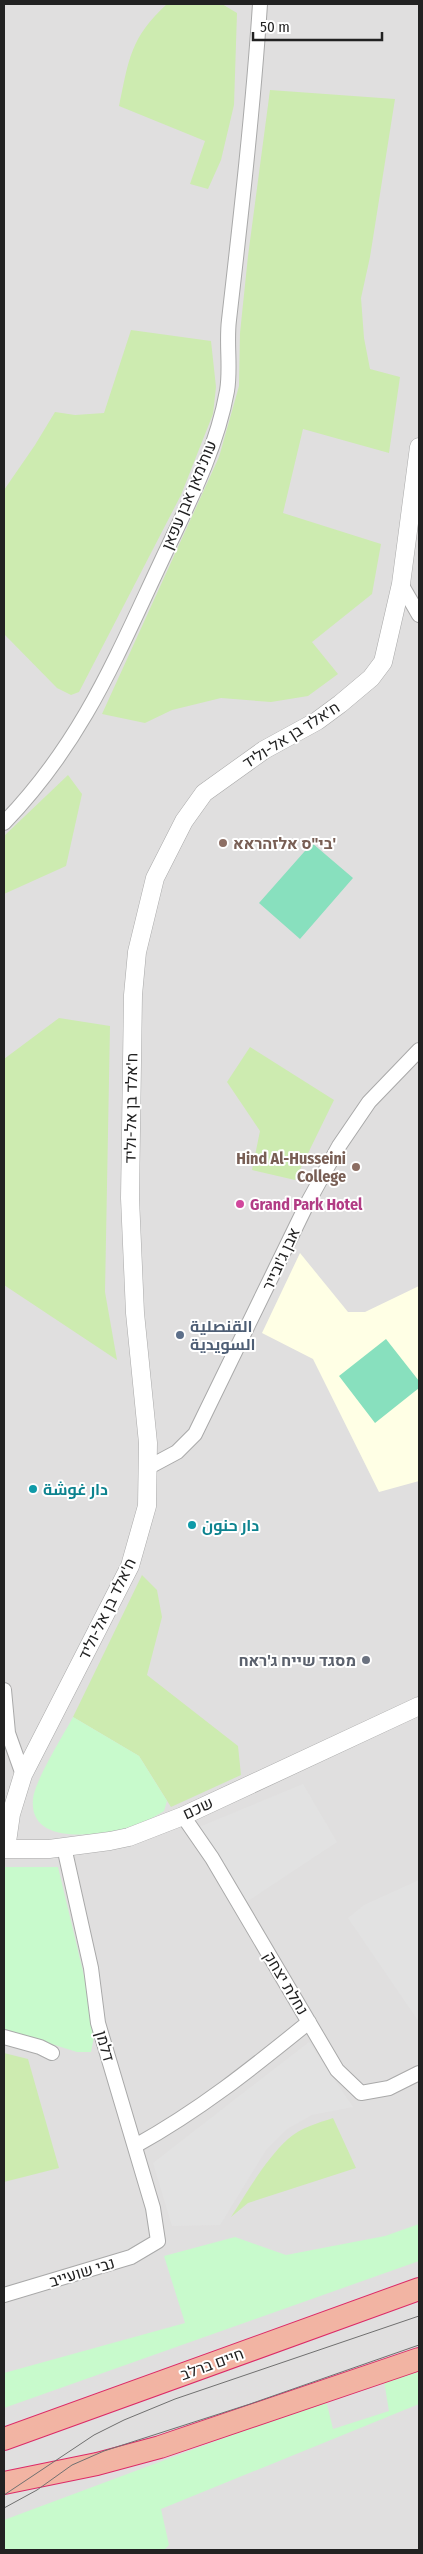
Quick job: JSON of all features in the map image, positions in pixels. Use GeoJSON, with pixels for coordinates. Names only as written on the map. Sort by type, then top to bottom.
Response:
{"type":"FeatureCollection","features":[{"type":"Feature","properties":{"kind":"highway","name":"חיים ברלב"},"geometry":{"type":"LineString","coordinates":[[4,2440],[419,2289]]}},
{"type":"Feature","properties":{"kind":"highway"},"geometry":{"type":"LineString","coordinates":[[4,2483],[88,2466],[160,2447],[419,2359]]}},
{"type":"Feature","properties":{"kind":"street","name":"עות'מאן אבן עפאן"},"geometry":{"type":"LineString","coordinates":[[4,823],[46,776],[73,738],[100,693],[207,461],[227,389],[227,332],[250,144],[260,4]]}},
{"type":"Feature","properties":{"kind":"street","name":"ח'אלד בן אל-וליד"},"geometry":{"type":"LineString","coordinates":[[5,1849],[10,1814],[23,1775],[130,1566],[147,1506],[149,1467],[134,1313],[130,1198],[133,995],[137,952],[155,878],[184,821],[204,793],[264,750],[318,720],[371,678],[383,662],[401,584],[419,447]]}},
{"type":"Feature","properties":{"kind":"street"},"geometry":{"type":"LineString","coordinates":[[401,584],[419,615]]}},
{"type":"Feature","properties":{"kind":"street","name":"אבן ג'ובייר"},"geometry":{"type":"LineString","coordinates":[[149,1467],[177,1452],[195,1434],[330,1160],[369,1102],[419,1050]]}},
{"type":"Feature","properties":{"kind":"street"},"geometry":{"type":"LineString","coordinates":[[4,1690],[8,1733],[23,1775]]}},
{"type":"Feature","properties":{"kind":"street","name":"שכם"},"geometry":{"type":"LineString","coordinates":[[5,1849],[64,1848],[120,1839],[183,1816],[419,1706]]}},
{"type":"Feature","properties":{"kind":"street","name":"שכם"},"geometry":{"type":"LineString","coordinates":[[380,1725],[419,1718]]}},
{"type":"Feature","properties":{"kind":"street","name":"נחלת יצחק"},"geometry":{"type":"LineString","coordinates":[[183,1816],[212,1858],[337,2070],[361,2093],[389,2088],[419,2073]]}},
{"type":"Feature","properties":{"kind":"street","name":"דלמן"},"geometry":{"type":"LineString","coordinates":[[64,1848],[91,1968],[98,2022],[153,2208],[158,2242]]}},
{"type":"Feature","properties":{"kind":"street"},"geometry":{"type":"LineString","coordinates":[[135,2146],[168,2128],[219,2095],[309,2022]]}},
{"type":"Feature","properties":{"kind":"street"},"geometry":{"type":"LineString","coordinates":[[4,2037],[40,2047],[52,2053]]}},
{"type":"Feature","properties":{"kind":"street","name":"נבי שועייב"},"geometry":{"type":"LineString","coordinates":[[4,2295],[124,2259],[158,2242]]}},
{"type":"Feature","properties":{"kind":"shaded area"},"geometry":{"type":"Polygon","coordinates":[[[4,4],[419,4],[419,2550],[4,2550],[4,4]]]}},
{"type":"Feature","properties":{"kind":"shaded area"},"geometry":{"type":"Polygon","coordinates":[[[300,1253],[348,1312],[365,1312],[419,1286],[419,1481],[379,1492],[313,1359],[262,1333],[300,1253]]]}},
{"type":"Feature","properties":{"kind":"shaded area"},"geometry":{"type":"Polygon","coordinates":[[[303,1784],[337,1842],[245,1903],[199,1827],[303,1784]]]}},
{"type":"Feature","properties":{"kind":"shaded area"},"geometry":{"type":"Polygon","coordinates":[[[419,1880],[419,2022],[348,1918],[364,1905],[419,1880]]]}},
{"type":"Feature","properties":{"kind":"shaded area"},"geometry":{"type":"Polygon","coordinates":[[[309,2042],[353,2107],[312,2115],[287,2129],[266,2150],[220,2225],[172,2226],[153,2163],[309,2042]]]}},
{"type":"Feature","properties":{"kind":"green space"},"geometry":{"type":"Polygon","coordinates":[[[167,4],[222,4],[237,13],[234,105],[221,160],[208,189],[190,184],[205,141],[119,106],[129,62],[138,39],[145,28],[167,4]]]}},
{"type":"Feature","properties":{"kind":"green space"},"geometry":{"type":"Polygon","coordinates":[[[270,90],[395,99],[370,257],[361,298],[364,338],[370,369],[400,377],[389,453],[303,429],[283,513],[381,544],[372,594],[312,642],[338,674],[308,696],[271,702],[221,698],[172,710],[145,723],[102,714],[219,457],[239,386],[240,333],[248,256],[270,90]]]}},
{"type":"Feature","properties":{"kind":"green space"},"geometry":{"type":"Polygon","coordinates":[[[131,330],[211,341],[216,387],[213,414],[181,495],[79,692],[71,695],[57,688],[4,634],[4,490],[55,412],[75,415],[104,413],[131,330]]]}},
{"type":"Feature","properties":{"kind":"green space"},"geometry":{"type":"Polygon","coordinates":[[[68,775],[82,794],[66,866],[4,894],[4,836],[68,775]]]}},
{"type":"Feature","properties":{"kind":"green space"},"geometry":{"type":"Polygon","coordinates":[[[312,843],[353,878],[300,939],[259,903],[312,843]]]}},
{"type":"Feature","properties":{"kind":"green space"},"geometry":{"type":"Polygon","coordinates":[[[59,1018],[110,1026],[105,1292],[117,1360],[4,1285],[4,1059],[59,1018]]]}},
{"type":"Feature","properties":{"kind":"green space"},"geometry":{"type":"Polygon","coordinates":[[[250,1047],[334,1100],[295,1180],[252,1170],[260,1131],[227,1082],[250,1047]]]}},
{"type":"Feature","properties":{"kind":"green space"},"geometry":{"type":"Polygon","coordinates":[[[386,1339],[419,1381],[419,1388],[375,1423],[339,1376],[386,1339]]]}},
{"type":"Feature","properties":{"kind":"green space"},"geometry":{"type":"Polygon","coordinates":[[[142,1575],[157,1590],[162,1617],[147,1675],[238,1746],[241,1775],[171,1807],[139,1756],[73,1717],[142,1575]]]}},
{"type":"Feature","properties":{"kind":"green space"},"geometry":{"type":"Polygon","coordinates":[[[73,1717],[139,1756],[167,1801],[164,1811],[137,1825],[88,1834],[71,1834],[55,1831],[43,1825],[35,1815],[33,1799],[35,1791],[44,1770],[73,1717]]]}},
{"type":"Feature","properties":{"kind":"green space"},"geometry":{"type":"Polygon","coordinates":[[[4,1867],[58,1867],[96,2026],[91,2052],[77,2052],[4,2029],[4,1867]]]}},
{"type":"Feature","properties":{"kind":"green space"},"geometry":{"type":"Polygon","coordinates":[[[4,2053],[28,2059],[59,2168],[4,2182],[4,2053]]]}},
{"type":"Feature","properties":{"kind":"green space"},"geometry":{"type":"Polygon","coordinates":[[[333,2118],[356,2168],[248,2203],[231,2217],[264,2166],[288,2139],[304,2129],[333,2118]]]}},
{"type":"Feature","properties":{"kind":"green space"},"geometry":{"type":"Polygon","coordinates":[[[419,2224],[419,2261],[4,2408],[4,2373],[185,2323],[164,2256],[235,2237],[286,2255],[385,2236],[419,2224]]]}},
{"type":"Feature","properties":{"kind":"green space"},"geometry":{"type":"Polygon","coordinates":[[[419,2371],[419,2404],[161,2509],[169,2545],[164,2550],[4,2550],[4,2520],[326,2400],[333,2429],[389,2411],[384,2381],[419,2371]]]}},
{"type":"Feature","properties":{"kind":"tram line"},"geometry":{"type":"LineString","coordinates":[[4,2495],[94,2435],[124,2420],[175,2399],[419,2316]]}},
{"type":"Feature","properties":{"kind":"tram line"},"geometry":{"type":"LineString","coordinates":[[4,2508],[37,2490],[72,2465],[104,2451],[250,2404],[419,2345]]}},
{"type":"Feature","properties":{"kind":"place","name":"בי\"ס אלזהראא'"},"geometry":{"type":"Point","coordinates":[223,843]}},
{"type":"Feature","properties":{"kind":"place","name":"Hind Al-Husseini College"},"geometry":{"type":"Point","coordinates":[356,1167]}},
{"type":"Feature","properties":{"kind":"place","name":"Grand Park Hotel"},"geometry":{"type":"Point","coordinates":[240,1204]}},
{"type":"Feature","properties":{"kind":"place","name":"القنصلية السويدية"},"geometry":{"type":"Point","coordinates":[180,1335]}},
{"type":"Feature","properties":{"kind":"place","name":"دار غوشة"},"geometry":{"type":"Point","coordinates":[33,1489]}},
{"type":"Feature","properties":{"kind":"place","name":"دار حنون"},"geometry":{"type":"Point","coordinates":[192,1525]}},
{"type":"Feature","properties":{"kind":"place","name":"מסגד שייח ג'ראח"},"geometry":{"type":"Point","coordinates":[366,1660]}}]}
